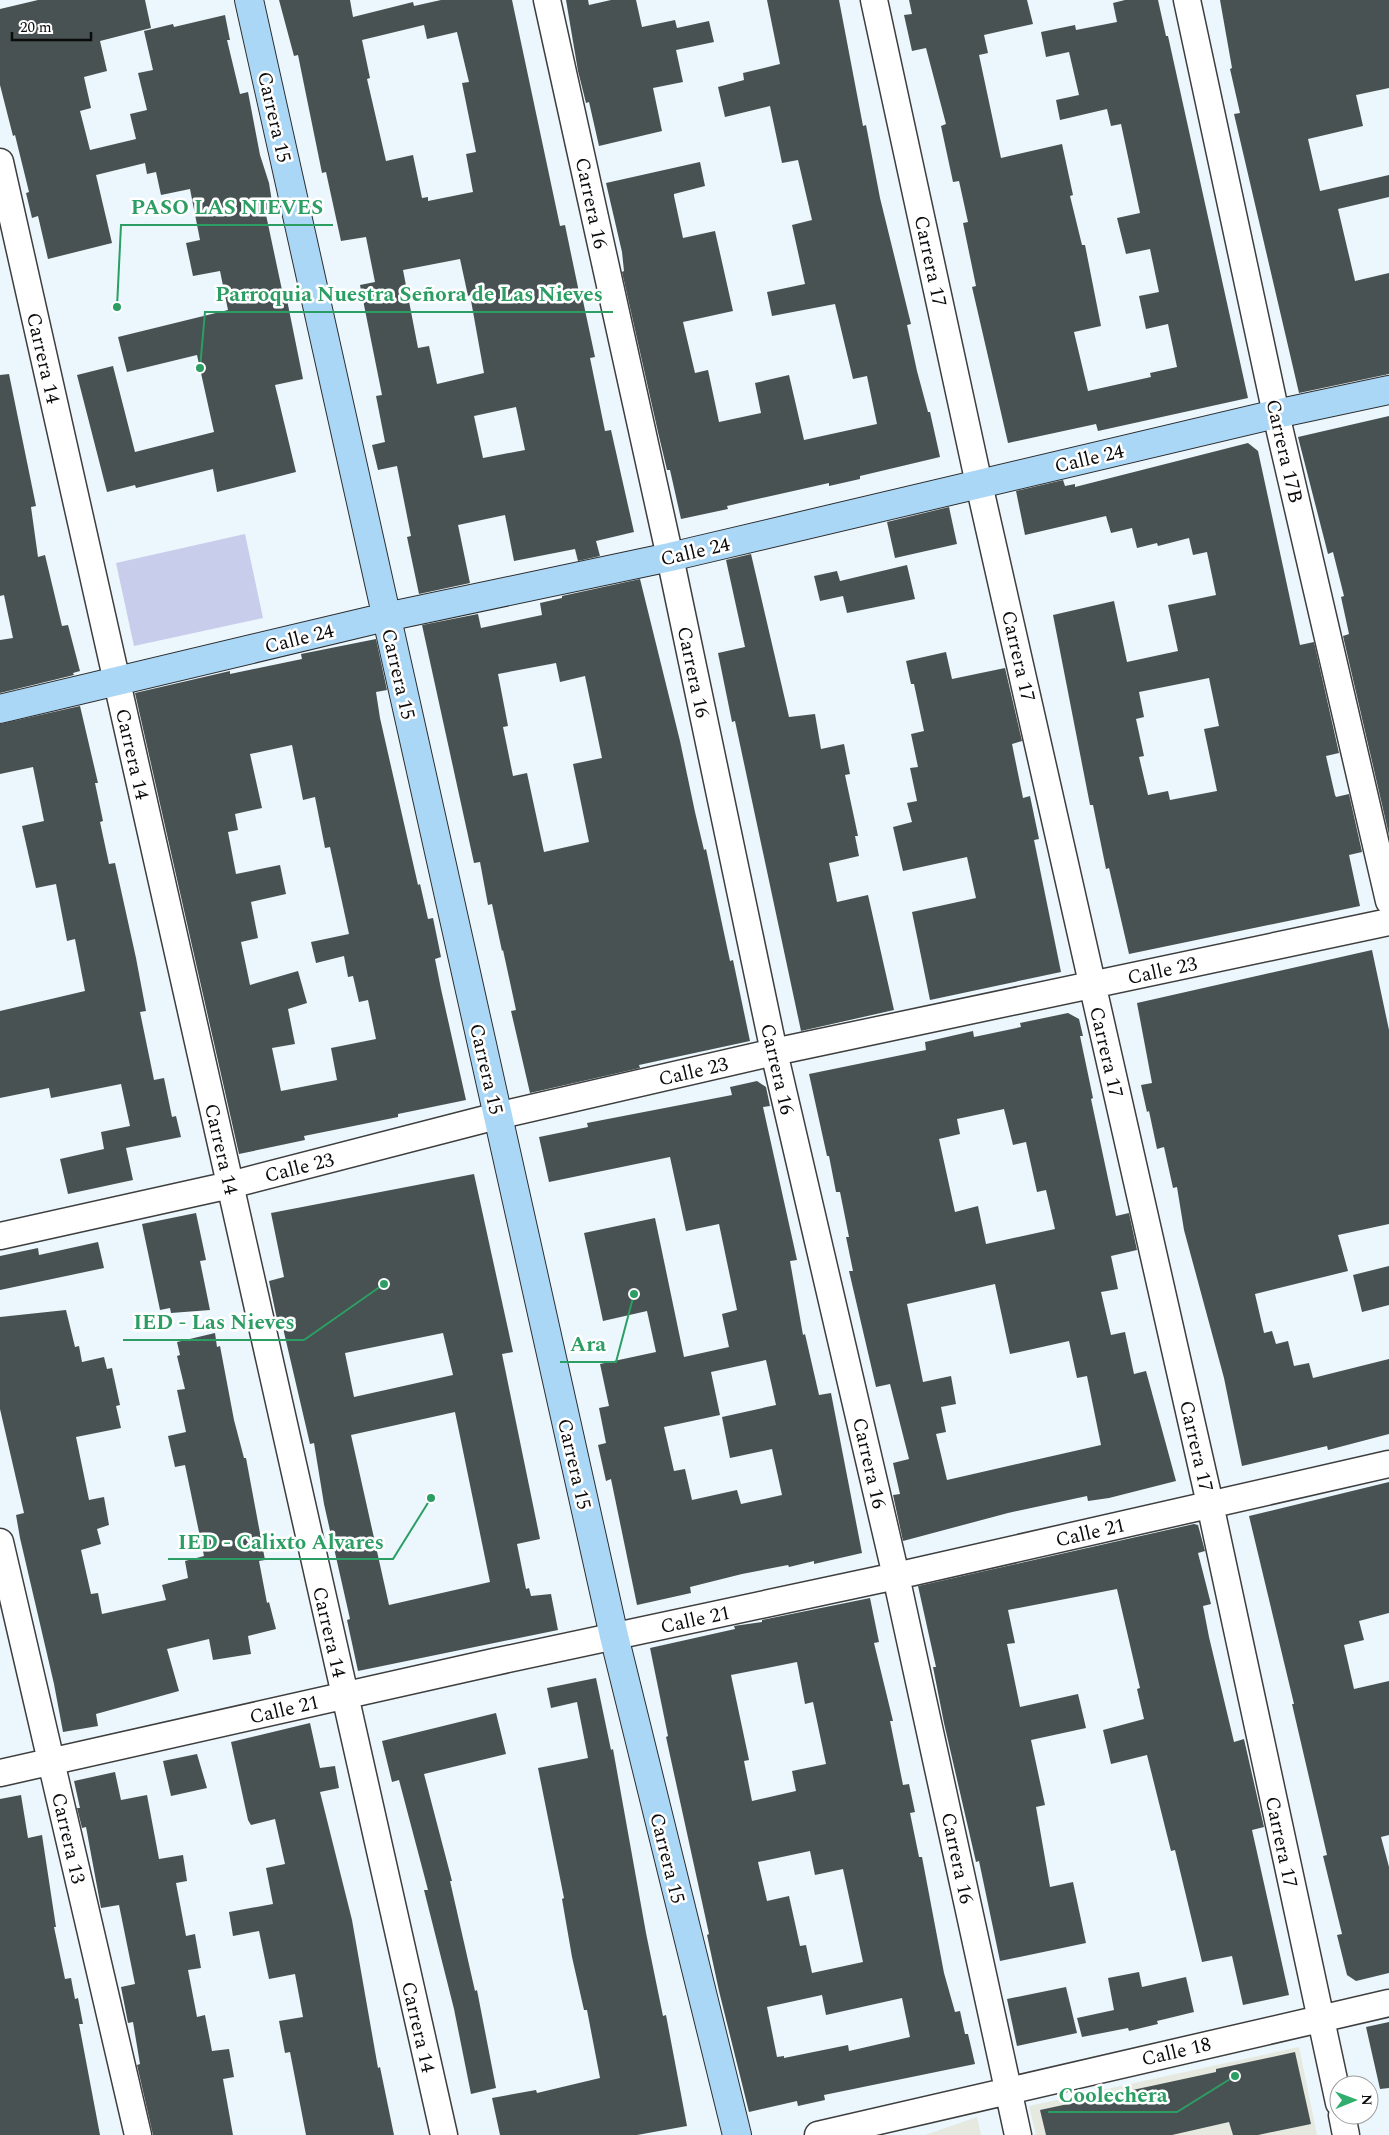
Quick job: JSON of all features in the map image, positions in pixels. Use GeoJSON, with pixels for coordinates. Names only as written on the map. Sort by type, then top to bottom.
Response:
{"type":"FeatureCollection","features":[{"type":"Feature","properties":{"kind":"street","name":"Carrera 15"},"geometry":{"type":"LineString","coordinates":[[249,0],[614,1636],[736,2135]]}},
{"type":"Feature","properties":{"kind":"street","name":"Carrera 16"},"geometry":{"type":"LineString","coordinates":[[547,0],[670,557],[774,1052],[896,1576],[1018,2135]]}},
{"type":"Feature","properties":{"kind":"street","name":"Carrera 17"},"geometry":{"type":"LineString","coordinates":[[874,0],[979,484],[1210,1504],[1333,2075]]}},
{"type":"Feature","properties":{"kind":"street","name":"Carrera 17B"},"geometry":{"type":"LineString","coordinates":[[1187,0],[1276,414],[1389,901]]}},
{"type":"Feature","properties":{"kind":"street","name":"Carrera 14"},"geometry":{"type":"LineString","coordinates":[[0,162],[444,2135]]}},
{"type":"Feature","properties":{"kind":"street","name":"Calle 24"},"geometry":{"type":"LineString","coordinates":[[0,709],[386,617],[670,557],[1276,414],[1389,390]]}},
{"type":"Feature","properties":{"kind":"street","name":"Calle 23"},"geometry":{"type":"LineString","coordinates":[[0,1236],[230,1185],[497,1116],[774,1052],[1389,922]]}},
{"type":"Feature","properties":{"kind":"street","name":"Calle 21"},"geometry":{"type":"LineString","coordinates":[[0,1773],[345,1695],[896,1576],[1389,1464]]}},
{"type":"Feature","properties":{"kind":"street","name":"Carrera 13"},"geometry":{"type":"LineString","coordinates":[[0,1542],[138,2135]]}},
{"type":"Feature","properties":{"kind":"street","name":"Calle 18"},"geometry":{"type":"LineString","coordinates":[[818,2135],[1389,2003]]}},
{"type":"Feature","properties":{"kind":"shaded area"},"geometry":{"type":"Polygon","coordinates":[[[245,534],[263,618],[134,646],[116,563],[245,534]]]}},
{"type":"Feature","properties":{"kind":"shaded area"},"geometry":{"type":"Polygon","coordinates":[[[1299,2047],[1317,2135],[1036,2135],[1029,2106],[1299,2047]]]}},
{"type":"Feature","properties":{"kind":"shaded area"},"geometry":{"type":"Polygon","coordinates":[[[977,2117],[981,2135],[925,2135],[977,2117]]]}},
{"type":"Feature","properties":{"kind":"building"},"geometry":{"type":"Polygon","coordinates":[[[38,0],[145,0],[151,28],[100,41],[107,71],[84,77],[91,108],[80,111],[90,150],[136,139],[130,114],[147,110],[138,73],[153,70],[144,31],[173,24],[174,27],[225,15],[230,40],[227,40],[240,94],[248,92],[260,155],[269,183],[273,208],[265,210],[282,290],[285,290],[303,379],[275,385],[296,472],[217,492],[213,469],[136,488],[135,485],[107,492],[77,375],[113,366],[135,452],[214,432],[197,355],[127,372],[118,337],[228,310],[220,271],[193,276],[186,243],[200,240],[190,189],[161,195],[156,172],[147,174],[145,163],[96,175],[112,243],[48,259],[38,216],[32,218],[26,193],[29,192],[0,85],[0,9],[38,0]]]}},
{"type":"Feature","properties":{"kind":"building"},"geometry":{"type":"Polygon","coordinates":[[[279,0],[350,0],[353,17],[413,2],[414,6],[441,0],[512,0],[560,226],[565,225],[580,297],[582,296],[595,357],[590,358],[605,431],[611,430],[634,532],[596,541],[600,556],[578,561],[575,549],[514,561],[505,515],[458,525],[470,583],[419,594],[407,537],[411,536],[397,466],[378,470],[372,445],[385,442],[376,396],[382,395],[360,285],[375,282],[366,237],[341,241],[326,172],[322,173],[298,55],[294,56],[279,0]],[[424,25],[362,40],[370,78],[367,79],[386,161],[413,155],[422,198],[428,197],[428,201],[473,192],[466,154],[476,152],[462,83],[469,82],[457,32],[427,39],[424,25]],[[460,259],[403,270],[418,348],[429,346],[437,384],[484,373],[470,295],[468,296],[460,259]],[[516,407],[474,416],[483,458],[525,450],[516,407]]]}},
{"type":"Feature","properties":{"kind":"building"},"geometry":{"type":"Polygon","coordinates":[[[566,0],[588,0],[589,5],[611,0],[636,0],[642,27],[675,20],[677,28],[709,21],[714,42],[676,50],[683,82],[653,88],[662,131],[599,146],[589,102],[586,103],[578,71],[566,0]]]}},
{"type":"Feature","properties":{"kind":"building"},"geometry":{"type":"Polygon","coordinates":[[[767,0],[839,0],[863,126],[866,125],[880,198],[911,324],[907,325],[917,371],[928,412],[930,412],[940,457],[860,476],[860,479],[829,486],[829,483],[727,506],[728,509],[681,519],[670,470],[667,470],[622,272],[624,271],[622,252],[606,183],[700,162],[705,186],[674,194],[683,238],[715,231],[733,311],[683,322],[695,373],[708,370],[719,422],[761,413],[755,383],[789,375],[804,440],[877,424],[867,376],[853,379],[835,304],[772,316],[767,292],[805,284],[792,225],[812,220],[798,160],[782,163],[770,106],[725,117],[718,87],[744,80],[743,73],[780,64],[767,0]]]}},
{"type":"Feature","properties":{"kind":"building"},"geometry":{"type":"Polygon","coordinates":[[[909,0],[1027,0],[1033,24],[984,35],[988,53],[979,55],[1001,158],[1062,144],[1073,195],[1070,196],[1082,245],[1085,245],[1101,326],[1074,332],[1088,391],[1151,377],[1150,373],[1177,367],[1168,324],[1146,329],[1139,296],[1159,292],[1150,249],[1126,254],[1117,218],[1140,213],[1121,124],[1111,126],[1107,109],[1060,120],[1056,100],[1079,95],[1069,52],[1046,57],[1041,32],[1075,25],[1076,30],[1117,22],[1113,3],[1125,0],[1158,0],[1166,36],[1168,36],[1248,398],[1098,431],[1096,424],[1008,443],[972,287],[976,286],[963,223],[968,222],[959,181],[953,182],[941,126],[946,124],[926,48],[912,51],[904,15],[912,14],[909,0]]]}},
{"type":"Feature","properties":{"kind":"building"},"geometry":{"type":"Polygon","coordinates":[[[1220,0],[1389,0],[1389,88],[1356,95],[1363,126],[1308,139],[1320,191],[1389,175],[1389,197],[1338,209],[1355,281],[1389,273],[1389,374],[1299,393],[1234,114],[1240,113],[1230,69],[1232,68],[1220,0]]]}},
{"type":"Feature","properties":{"kind":"building"},"geometry":{"type":"Polygon","coordinates":[[[9,374],[36,506],[31,507],[38,557],[45,555],[62,626],[68,625],[80,671],[73,673],[74,675],[0,693],[0,640],[13,638],[4,595],[0,596],[0,375],[9,374]]]}},
{"type":"Feature","properties":{"kind":"building"},"geometry":{"type":"Polygon","coordinates":[[[1389,416],[1389,835],[1343,636],[1349,634],[1341,597],[1344,596],[1333,552],[1328,554],[1298,437],[1389,416]]]}},
{"type":"Feature","properties":{"kind":"building"},"geometry":{"type":"Polygon","coordinates":[[[1248,443],[1258,451],[1300,645],[1314,642],[1339,753],[1326,756],[1335,795],[1336,797],[1349,794],[1362,852],[1349,855],[1360,906],[1129,954],[1109,868],[1106,869],[1093,805],[1090,805],[1053,615],[1114,601],[1127,662],[1178,651],[1168,605],[1216,595],[1207,552],[1193,555],[1189,538],[1158,546],[1157,543],[1137,548],[1132,528],[1111,533],[1106,516],[1025,535],[1016,491],[1063,480],[1065,486],[1075,484],[1075,487],[1248,443]],[[1209,678],[1139,692],[1144,717],[1136,719],[1144,756],[1139,757],[1148,795],[1168,791],[1170,800],[1217,791],[1204,729],[1219,726],[1209,678]]]}},
{"type":"Feature","properties":{"kind":"building"},"geometry":{"type":"Polygon","coordinates":[[[949,507],[957,544],[895,558],[887,522],[949,507]]]}},
{"type":"Feature","properties":{"kind":"building"},"geometry":{"type":"Polygon","coordinates":[[[751,554],[789,717],[815,714],[821,749],[844,744],[850,774],[845,775],[858,836],[855,836],[859,856],[829,863],[837,902],[868,895],[894,1010],[801,1031],[735,721],[732,722],[718,653],[745,647],[726,560],[751,554]]]}},
{"type":"Feature","properties":{"kind":"building"},"geometry":{"type":"Polygon","coordinates":[[[907,565],[915,599],[847,613],[843,596],[820,601],[814,576],[837,571],[840,581],[907,565]]]}},
{"type":"Feature","properties":{"kind":"building"},"geometry":{"type":"Polygon","coordinates":[[[640,579],[680,741],[704,850],[706,849],[730,961],[733,960],[750,1041],[639,1065],[640,1068],[530,1093],[511,1011],[516,1010],[503,950],[492,904],[488,905],[480,862],[474,863],[422,625],[478,614],[481,628],[542,615],[540,603],[562,598],[562,596],[640,579]],[[556,663],[498,674],[508,726],[503,727],[513,776],[527,773],[544,852],[589,842],[573,764],[602,758],[585,676],[560,682],[556,663]]]}},
{"type":"Feature","properties":{"kind":"building"},"geometry":{"type":"Polygon","coordinates":[[[376,639],[387,690],[376,692],[380,718],[418,885],[420,884],[428,919],[433,918],[441,957],[435,959],[466,1100],[398,1114],[398,1117],[304,1136],[305,1140],[239,1154],[135,693],[230,671],[230,674],[302,659],[301,654],[376,639]],[[292,745],[250,754],[262,808],[235,814],[238,830],[228,832],[236,874],[280,865],[286,894],[251,902],[258,938],[241,942],[250,985],[298,971],[307,1003],[288,1009],[295,1044],[272,1048],[281,1091],[337,1080],[331,1048],[376,1039],[368,1000],[359,1002],[353,976],[348,977],[344,956],[316,963],[311,942],[349,934],[330,847],[325,848],[315,797],[303,800],[292,745]]]}},
{"type":"Feature","properties":{"kind":"building"},"geometry":{"type":"Polygon","coordinates":[[[946,652],[952,679],[1005,668],[1022,741],[1012,744],[1023,798],[1030,796],[1039,839],[1034,840],[1061,972],[930,1000],[912,912],[976,898],[967,857],[903,871],[893,827],[912,822],[907,803],[917,801],[910,768],[918,767],[911,734],[924,731],[914,684],[911,684],[906,661],[946,652]]]}},
{"type":"Feature","properties":{"kind":"building"},"geometry":{"type":"Polygon","coordinates":[[[80,706],[98,783],[95,783],[103,821],[100,822],[109,864],[115,863],[136,958],[146,1011],[140,1012],[154,1080],[164,1078],[172,1117],[176,1116],[181,1137],[126,1148],[133,1180],[68,1194],[60,1159],[104,1149],[101,1132],[130,1126],[121,1084],[51,1098],[49,1088],[0,1098],[0,1011],[85,991],[75,939],[67,941],[56,884],[36,888],[22,826],[44,821],[33,767],[0,774],[0,724],[80,706]]]}},
{"type":"Feature","properties":{"kind":"building"},"geometry":{"type":"Polygon","coordinates":[[[1372,950],[1389,1030],[1389,1224],[1338,1235],[1348,1271],[1255,1294],[1264,1333],[1272,1331],[1276,1344],[1288,1341],[1294,1366],[1309,1363],[1313,1378],[1389,1359],[1389,1434],[1328,1450],[1327,1446],[1242,1466],[1224,1378],[1184,1230],[1177,1187],[1173,1188],[1164,1147],[1157,1149],[1149,1111],[1147,1112],[1141,1085],[1152,1083],[1137,1003],[1372,950]]]}},
{"type":"Feature","properties":{"kind":"building"},"geometry":{"type":"Polygon","coordinates":[[[1068,1013],[1079,1019],[1083,1036],[1080,1036],[1093,1098],[1091,1099],[1116,1216],[1129,1213],[1137,1250],[1111,1256],[1118,1289],[1101,1292],[1111,1335],[1125,1332],[1134,1374],[1146,1371],[1176,1481],[1109,1498],[1088,1501],[1087,1496],[1008,1513],[903,1541],[893,1495],[900,1494],[893,1463],[909,1459],[890,1384],[876,1387],[849,1271],[853,1271],[846,1237],[849,1237],[840,1192],[836,1192],[809,1074],[926,1050],[925,1042],[973,1031],[974,1037],[1021,1027],[1020,1023],[1068,1013]],[[1004,1109],[957,1119],[960,1134],[939,1139],[955,1212],[978,1206],[986,1244],[1055,1229],[1046,1190],[1037,1192],[1026,1142],[1013,1145],[1004,1109]],[[995,1284],[907,1304],[923,1382],[951,1376],[956,1404],[941,1407],[946,1432],[936,1434],[947,1480],[1101,1445],[1087,1376],[1077,1378],[1069,1341],[1010,1354],[995,1284]]]}},
{"type":"Feature","properties":{"kind":"building"},"geometry":{"type":"Polygon","coordinates":[[[757,1081],[766,1087],[770,1106],[763,1107],[797,1260],[790,1261],[803,1335],[805,1334],[819,1395],[831,1393],[862,1553],[814,1564],[814,1561],[742,1574],[690,1587],[691,1593],[637,1605],[611,1479],[606,1481],[598,1445],[606,1443],[599,1408],[609,1406],[600,1364],[656,1352],[647,1311],[603,1321],[584,1233],[655,1218],[684,1357],[729,1347],[722,1314],[737,1310],[719,1224],[686,1231],[670,1157],[549,1182],[539,1137],[588,1127],[587,1123],[732,1095],[730,1087],[757,1081]],[[766,1360],[711,1372],[720,1415],[664,1427],[674,1471],[685,1469],[692,1500],[737,1490],[741,1504],[782,1495],[772,1449],[730,1458],[722,1417],[776,1405],[766,1360]]]}},
{"type":"Feature","properties":{"kind":"building"},"geometry":{"type":"Polygon","coordinates":[[[474,1174],[513,1352],[502,1354],[540,1539],[517,1544],[526,1589],[529,1588],[531,1596],[551,1594],[558,1630],[358,1671],[347,1620],[350,1619],[324,1504],[314,1443],[310,1444],[283,1328],[279,1329],[269,1281],[284,1277],[271,1213],[474,1174]],[[443,1333],[345,1353],[354,1397],[453,1375],[443,1333]],[[455,1412],[351,1435],[389,1605],[490,1582],[455,1412]]]}},
{"type":"Feature","properties":{"kind":"building"},"geometry":{"type":"Polygon","coordinates":[[[196,1213],[206,1260],[200,1261],[210,1310],[171,1313],[170,1308],[160,1310],[142,1224],[196,1213]]]}},
{"type":"Feature","properties":{"kind":"building"},"geometry":{"type":"Polygon","coordinates":[[[98,1242],[104,1268],[0,1290],[0,1256],[38,1248],[39,1255],[98,1242]]]}},
{"type":"Feature","properties":{"kind":"building"},"geometry":{"type":"Polygon","coordinates":[[[1389,1266],[1389,1305],[1362,1312],[1353,1275],[1389,1266]]]}},
{"type":"Feature","properties":{"kind":"building"},"geometry":{"type":"Polygon","coordinates":[[[66,1310],[75,1347],[79,1346],[82,1362],[104,1357],[107,1369],[112,1368],[120,1405],[116,1406],[121,1428],[76,1437],[89,1500],[104,1497],[109,1525],[97,1529],[101,1544],[81,1550],[91,1594],[98,1593],[102,1614],[166,1600],[162,1585],[188,1578],[185,1561],[204,1556],[185,1465],[175,1467],[168,1436],[186,1432],[177,1390],[185,1389],[177,1356],[180,1355],[177,1342],[215,1333],[217,1347],[220,1346],[234,1420],[244,1458],[246,1458],[265,1560],[259,1561],[267,1603],[269,1602],[276,1629],[248,1636],[251,1654],[213,1660],[209,1639],[167,1649],[179,1691],[96,1714],[98,1726],[63,1732],[16,1515],[24,1513],[0,1409],[0,1317],[66,1310]]]}},
{"type":"Feature","properties":{"kind":"building"},"geometry":{"type":"Polygon","coordinates":[[[1389,1482],[1389,1613],[1359,1621],[1364,1640],[1344,1645],[1354,1689],[1389,1681],[1389,1835],[1381,1837],[1389,1867],[1389,1973],[1356,1981],[1347,1975],[1337,1935],[1342,1934],[1323,1856],[1327,1855],[1292,1704],[1294,1704],[1249,1516],[1389,1482]]]}},
{"type":"Feature","properties":{"kind":"building"},"geometry":{"type":"Polygon","coordinates":[[[1194,1524],[1198,1525],[1205,1551],[1198,1553],[1211,1604],[1203,1606],[1209,1637],[1234,1742],[1244,1739],[1264,1827],[1252,1830],[1289,1995],[1243,2005],[1232,1956],[1202,1962],[1175,1850],[1171,1851],[1147,1755],[1111,1764],[1103,1730],[1144,1719],[1137,1689],[1140,1688],[1117,1589],[1008,1610],[1015,1643],[1007,1644],[1020,1707],[1078,1694],[1086,1728],[1031,1740],[1045,1805],[1036,1807],[1050,1887],[1073,1882],[1086,1943],[1000,1961],[979,1861],[976,1862],[944,1723],[933,1667],[936,1667],[918,1586],[1194,1524]]]}},
{"type":"Feature","properties":{"kind":"building"},"geometry":{"type":"Polygon","coordinates":[[[870,1598],[879,1642],[874,1643],[893,1721],[890,1721],[903,1785],[909,1784],[915,1812],[910,1813],[919,1857],[922,1857],[944,1973],[955,2012],[960,2011],[965,2034],[968,2034],[975,2064],[824,2095],[825,2100],[798,2106],[797,2101],[749,2112],[707,1935],[709,1934],[666,1737],[668,1736],[650,1648],[735,1629],[734,1626],[762,1622],[762,1620],[870,1598]],[[797,1662],[731,1675],[749,1760],[744,1761],[752,1801],[796,1791],[792,1771],[826,1764],[813,1702],[805,1704],[797,1662]],[[810,1851],[758,1862],[767,1901],[789,1896],[800,1946],[806,1945],[812,1973],[863,1962],[843,1869],[815,1875],[810,1851]],[[822,1995],[767,2007],[777,2057],[784,2056],[784,2058],[848,2045],[849,2051],[910,2037],[902,1998],[826,2015],[822,1995]]]}},
{"type":"Feature","properties":{"kind":"building"},"geometry":{"type":"Polygon","coordinates":[[[596,1678],[611,1750],[613,1749],[646,1933],[663,2016],[666,2015],[687,2126],[637,2135],[500,2135],[492,2098],[536,2090],[537,2093],[600,2078],[587,2010],[584,2010],[572,1957],[562,1899],[564,1898],[538,1768],[588,1758],[577,1702],[551,1708],[547,1688],[596,1678]]]}},
{"type":"Feature","properties":{"kind":"building"},"geometry":{"type":"Polygon","coordinates":[[[496,1713],[506,1754],[424,1774],[452,1881],[450,1881],[475,1991],[477,1990],[496,2088],[471,2094],[454,2009],[424,1890],[428,1890],[399,1780],[392,1782],[382,1741],[496,1713]]]}},
{"type":"Feature","properties":{"kind":"building"},"geometry":{"type":"Polygon","coordinates":[[[310,1723],[320,1768],[335,1766],[339,1788],[320,1792],[352,1920],[378,2068],[380,2067],[394,2135],[306,2135],[290,2052],[285,2053],[279,2021],[303,2017],[295,1974],[269,1979],[259,1931],[233,1936],[229,1912],[273,1904],[266,1868],[285,1864],[275,1819],[251,1825],[248,1820],[231,1742],[310,1723]]]}},
{"type":"Feature","properties":{"kind":"building"},"geometry":{"type":"Polygon","coordinates":[[[197,1754],[207,1788],[171,1796],[163,1761],[197,1754]]]}},
{"type":"Feature","properties":{"kind":"building"},"geometry":{"type":"Polygon","coordinates":[[[115,1772],[121,1800],[147,1795],[159,1859],[183,1855],[187,1881],[176,1883],[186,1936],[195,1934],[201,1968],[188,1970],[197,2017],[205,2015],[212,2051],[229,2049],[234,2077],[223,2079],[233,2135],[153,2135],[137,2065],[140,2064],[133,2022],[128,2023],[121,1987],[135,1984],[119,1905],[101,1908],[86,1827],[82,1828],[77,1808],[80,1808],[74,1781],[115,1772]]]}},
{"type":"Feature","properties":{"kind":"building"},"geometry":{"type":"Polygon","coordinates":[[[21,1795],[28,1838],[42,1835],[56,1927],[54,1927],[65,1979],[71,1978],[75,1999],[78,1998],[83,2024],[79,2024],[100,2135],[0,2135],[0,1799],[21,1795]]]}},
{"type":"Feature","properties":{"kind":"building"},"geometry":{"type":"Polygon","coordinates":[[[1139,1972],[1142,1987],[1186,1977],[1194,2012],[1157,2021],[1158,2024],[1129,2031],[1128,2028],[1082,2037],[1077,2018],[1114,2010],[1108,1978],[1139,1972]]]}},
{"type":"Feature","properties":{"kind":"building"},"geometry":{"type":"Polygon","coordinates":[[[1066,1987],[1077,2033],[1017,2046],[1007,1999],[1066,1987]]]}},
{"type":"Feature","properties":{"kind":"building"},"geometry":{"type":"Polygon","coordinates":[[[1389,2022],[1389,2088],[1380,2089],[1379,2075],[1377,2075],[1366,2027],[1389,2022]]]}},
{"type":"Feature","properties":{"kind":"building"},"geometry":{"type":"Polygon","coordinates":[[[1295,2052],[1311,2124],[1258,2135],[1233,2135],[1229,2122],[1172,2135],[1046,2135],[1040,2110],[1216,2072],[1216,2069],[1295,2052]]]}},
{"type":"Feature","properties":{"kind":"place","name":"PASO LAS NIEVES"},"geometry":{"type":"Point","coordinates":[117,307]}},
{"type":"Feature","properties":{"kind":"place","name":"Parroquia Nuestra Señora de Las Nieves"},"geometry":{"type":"Point","coordinates":[200,368]}},
{"type":"Feature","properties":{"kind":"place","name":"IED - Las Nieves"},"geometry":{"type":"Point","coordinates":[384,1284]}},
{"type":"Feature","properties":{"kind":"place","name":"Ara"},"geometry":{"type":"Point","coordinates":[634,1294]}},
{"type":"Feature","properties":{"kind":"place","name":"IED - Calixto Alvares"},"geometry":{"type":"Point","coordinates":[431,1498]}},
{"type":"Feature","properties":{"kind":"place","name":"Coolechera"},"geometry":{"type":"Point","coordinates":[1235,2076]}}]}
